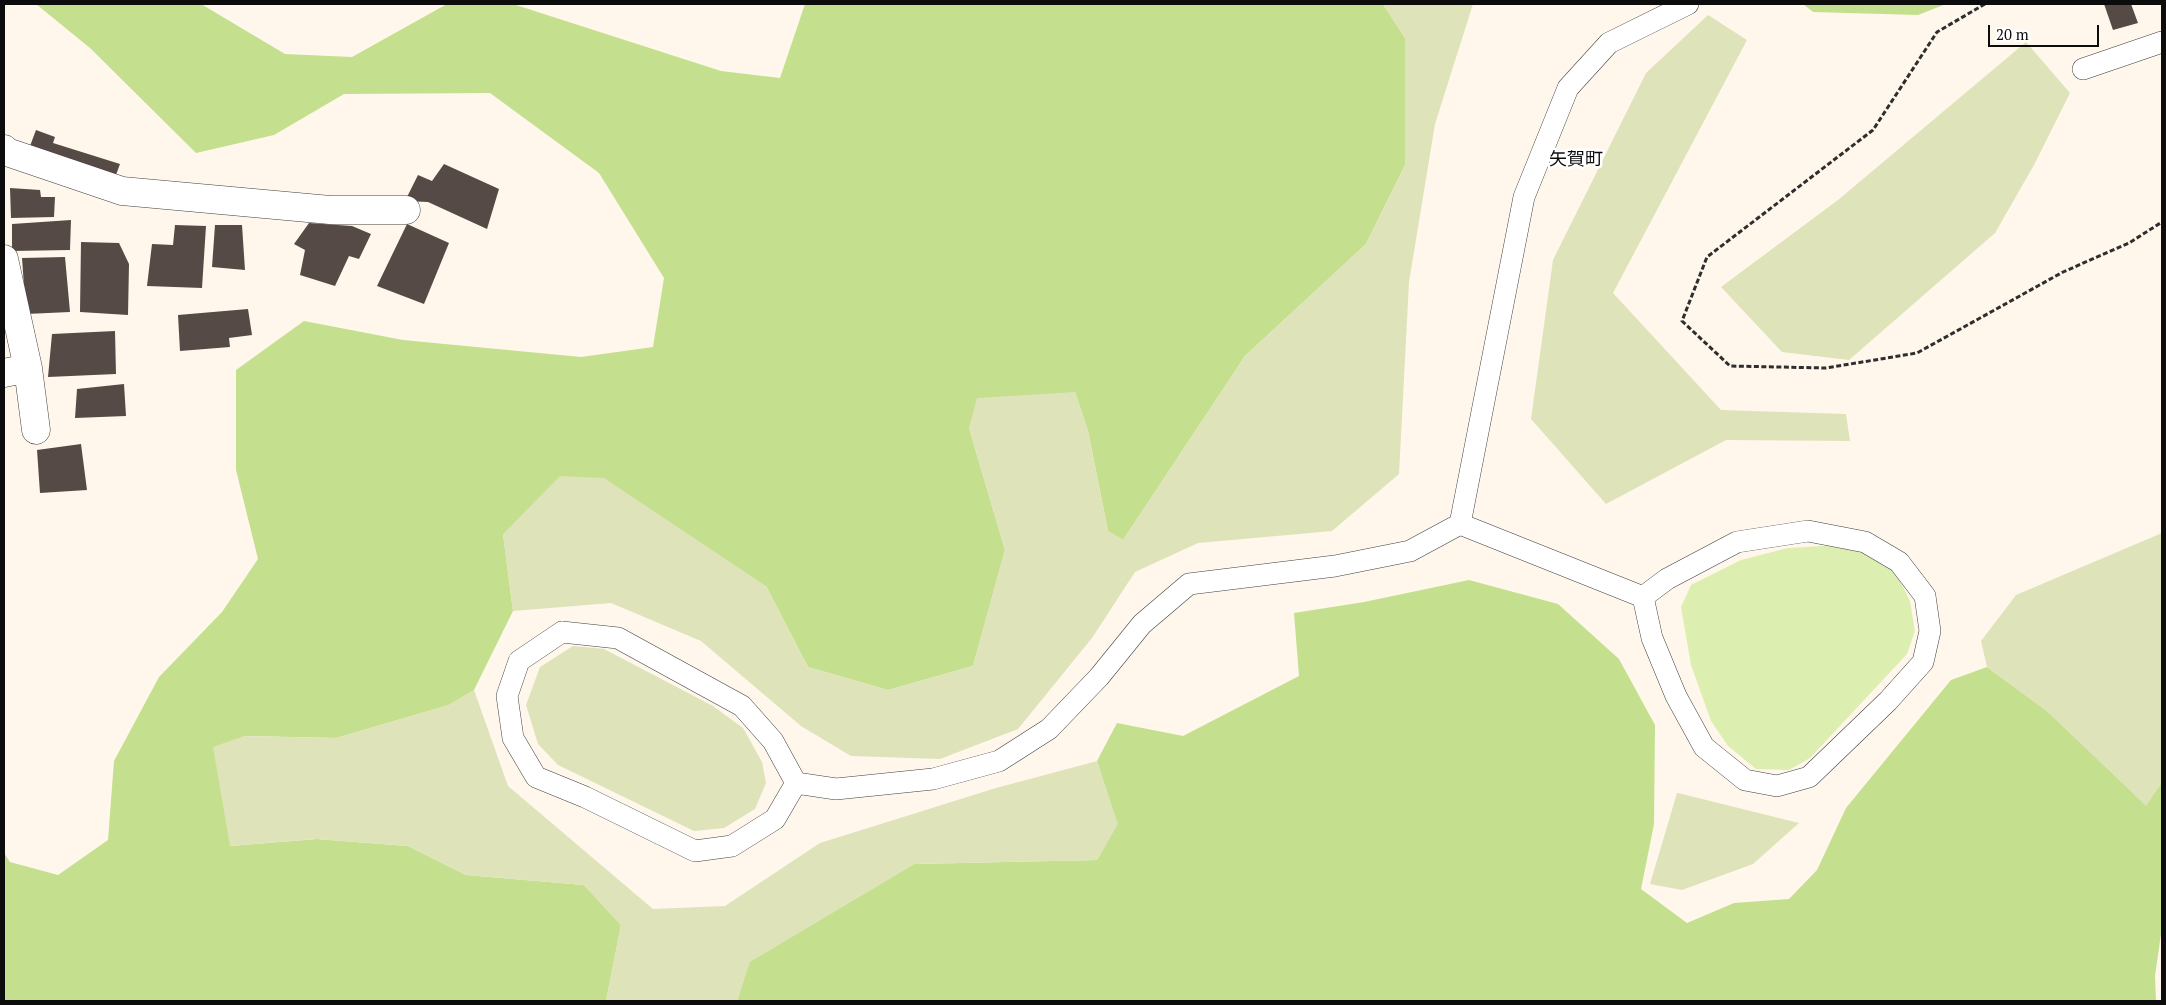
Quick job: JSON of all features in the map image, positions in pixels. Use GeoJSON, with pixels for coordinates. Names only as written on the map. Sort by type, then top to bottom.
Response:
{"type":"FeatureCollection","features":[{"type":"Feature","properties":{"kind":"street"},"geometry":{"type":"LineString","coordinates":[[5,158],[122,192],[330,210],[406,210]]}},
{"type":"Feature","properties":{"kind":"street"},"geometry":{"type":"LineString","coordinates":[[4,260],[16,370],[36,430]]}},
{"type":"Feature","properties":{"kind":"lane"},"geometry":{"type":"LineString","coordinates":[[1460,524],[1524,197],[1568,88],[1609,43],[1688,4]]}},
{"type":"Feature","properties":{"kind":"lane"},"geometry":{"type":"LineString","coordinates":[[2083,69],[2119,55],[2162,42]]}},
{"type":"Feature","properties":{"kind":"lane"},"geometry":{"type":"LineString","coordinates":[[1460,524],[1643,597]]}},
{"type":"Feature","properties":{"kind":"lane"},"geometry":{"type":"LineString","coordinates":[[796,784],[836,790],[933,779],[999,761],[1049,729],[1099,678],[1142,624],[1188,584],[1335,566],[1410,551],[1460,524]]}},
{"type":"Feature","properties":{"kind":"lane"},"geometry":{"type":"LineString","coordinates":[[1808,531],[1865,542],[1899,562],[1925,596],[1930,630],[1923,662],[1888,701],[1809,777],[1777,786],[1745,780],[1704,747],[1676,696],[1655,646],[1643,597],[1667,579],[1737,542],[1808,531]]}},
{"type":"Feature","properties":{"kind":"lane"},"geometry":{"type":"LineString","coordinates":[[562,632],[618,638],[742,706],[772,741],[796,784],[775,819],[732,846],[695,851],[585,797],[536,777],[513,738],[507,696],[519,661],[562,632]]}},
{"type":"Feature","properties":{"kind":"path"},"geometry":{"type":"LineString","coordinates":[[1985,4],[1937,32],[1873,130],[1707,257],[1682,321],[1730,366],[1826,368],[1917,353],[2063,272],[2129,243],[2162,222]]}},
{"type":"Feature","properties":{"kind":"green space"},"geometry":{"type":"Polygon","coordinates":[[[36,4],[201,4],[285,54],[352,57],[447,4],[516,5],[721,71],[780,78],[805,4],[1383,4],[1405,38],[1405,165],[1366,244],[1245,356],[1123,540],[1108,531],[1088,431],[1075,392],[969,428],[1005,550],[973,666],[888,690],[808,667],[766,586],[503,534],[513,611],[474,690],[449,705],[336,738],[244,736],[230,846],[317,839],[408,846],[466,875],[584,885],[621,925],[606,1001],[4,1001],[4,853],[10,862],[58,875],[108,840],[114,761],[159,677],[222,612],[258,559],[236,470],[236,370],[304,321],[403,340],[581,357],[653,347],[664,278],[599,173],[490,93],[344,94],[274,135],[196,153],[90,48],[36,4]]]}},
{"type":"Feature","properties":{"kind":"green space"},"geometry":{"type":"Polygon","coordinates":[[[1383,4],[1473,4],[1435,124],[1409,282],[1399,474],[1332,531],[1198,543],[1135,572],[1092,638],[1018,729],[940,759],[851,756],[801,726],[701,641],[611,603],[513,611],[503,534],[560,476],[604,478],[766,586],[808,667],[888,690],[973,666],[1005,550],[969,428],[977,398],[1075,392],[1088,431],[1108,531],[1123,540],[1245,356],[1366,244],[1405,165],[1405,38],[1383,4]]]}},
{"type":"Feature","properties":{"kind":"green space"},"geometry":{"type":"Polygon","coordinates":[[[1803,4],[1946,4],[1918,15],[1813,12],[1803,4]]]}},
{"type":"Feature","properties":{"kind":"green space"},"geometry":{"type":"Polygon","coordinates":[[[1708,15],[1747,40],[1613,293],[1721,410],[1846,414],[1850,441],[1726,440],[1606,504],[1531,419],[1553,260],[1646,73],[1708,15]]]}},
{"type":"Feature","properties":{"kind":"green space"},"geometry":{"type":"Polygon","coordinates":[[[2026,42],[2070,93],[2034,165],[1995,233],[1849,360],[1782,352],[1721,287],[1838,200],[2026,42]]]}},
{"type":"Feature","properties":{"kind":"green space"},"geometry":{"type":"Polygon","coordinates":[[[2162,533],[2162,782],[2146,806],[2047,711],[1987,667],[1981,641],[2016,595],[2162,533]]]}},
{"type":"Feature","properties":{"kind":"green space"},"geometry":{"type":"Polygon","coordinates":[[[1840,545],[1868,554],[1895,571],[1910,601],[1915,631],[1907,654],[1810,758],[1789,770],[1756,769],[1728,746],[1711,721],[1691,665],[1681,607],[1691,585],[1741,560],[1788,548],[1840,545]]]}},
{"type":"Feature","properties":{"kind":"green space"},"geometry":{"type":"Polygon","coordinates":[[[1469,580],[1558,604],[1619,659],[1655,725],[1654,824],[1641,889],[1687,923],[1734,903],[1789,899],[1817,870],[1846,808],[1951,680],[1987,667],[2047,711],[2146,805],[2162,782],[2162,927],[2155,976],[2156,1001],[737,1001],[749,962],[914,864],[1097,860],[1117,824],[1097,761],[1117,723],[1183,736],[1299,676],[1294,613],[1364,602],[1469,580]]]}},
{"type":"Feature","properties":{"kind":"green space"},"geometry":{"type":"Polygon","coordinates":[[[573,646],[604,649],[713,706],[743,728],[762,762],[766,783],[755,809],[724,828],[694,831],[558,765],[538,744],[526,705],[540,667],[573,646]]]}},
{"type":"Feature","properties":{"kind":"green space"},"geometry":{"type":"Polygon","coordinates":[[[474,690],[508,786],[653,909],[725,906],[820,843],[996,788],[1097,761],[1118,824],[1097,860],[914,864],[750,962],[737,1001],[606,1001],[621,925],[584,885],[466,875],[408,846],[317,839],[230,846],[213,747],[244,736],[336,738],[449,705],[474,690]]]}},
{"type":"Feature","properties":{"kind":"green space"},"geometry":{"type":"Polygon","coordinates":[[[1677,793],[1799,823],[1753,864],[1682,890],[1650,884],[1677,793]]]}},
{"type":"Feature","properties":{"kind":"building"},"geometry":{"type":"Polygon","coordinates":[[[2104,4],[2131,4],[2138,23],[2113,30],[2104,4]]]}},
{"type":"Feature","properties":{"kind":"building"},"geometry":{"type":"Polygon","coordinates":[[[36,130],[55,137],[53,143],[120,164],[113,183],[27,154],[36,130]]]}},
{"type":"Feature","properties":{"kind":"building"},"geometry":{"type":"Polygon","coordinates":[[[444,164],[499,189],[487,229],[428,202],[405,201],[418,175],[432,181],[444,164]]]}},
{"type":"Feature","properties":{"kind":"building"},"geometry":{"type":"Polygon","coordinates":[[[10,188],[40,190],[41,197],[55,197],[54,217],[11,218],[10,188]]]}},
{"type":"Feature","properties":{"kind":"building"},"geometry":{"type":"Polygon","coordinates":[[[71,220],[70,250],[12,251],[12,224],[71,220]]]}},
{"type":"Feature","properties":{"kind":"building"},"geometry":{"type":"Polygon","coordinates":[[[309,223],[352,226],[371,234],[359,259],[349,256],[335,286],[300,275],[305,250],[294,244],[309,223]]]}},
{"type":"Feature","properties":{"kind":"building"},"geometry":{"type":"Polygon","coordinates":[[[407,224],[449,243],[424,304],[377,286],[407,224]]]}},
{"type":"Feature","properties":{"kind":"building"},"geometry":{"type":"Polygon","coordinates":[[[175,225],[206,226],[202,288],[147,286],[152,244],[173,245],[175,225]]]}},
{"type":"Feature","properties":{"kind":"building"},"geometry":{"type":"Polygon","coordinates":[[[215,225],[242,225],[245,270],[212,267],[215,225]]]}},
{"type":"Feature","properties":{"kind":"building"},"geometry":{"type":"Polygon","coordinates":[[[81,242],[119,243],[129,264],[128,315],[80,312],[81,242]]]}},
{"type":"Feature","properties":{"kind":"building"},"geometry":{"type":"Polygon","coordinates":[[[65,257],[70,312],[26,314],[22,258],[65,257]]]}},
{"type":"Feature","properties":{"kind":"building"},"geometry":{"type":"Polygon","coordinates":[[[248,309],[252,335],[229,338],[230,347],[180,351],[178,315],[248,309]]]}},
{"type":"Feature","properties":{"kind":"building"},"geometry":{"type":"Polygon","coordinates":[[[115,331],[116,374],[48,377],[52,334],[115,331]]]}},
{"type":"Feature","properties":{"kind":"building"},"geometry":{"type":"Polygon","coordinates":[[[124,384],[126,416],[75,418],[77,389],[124,384]]]}},
{"type":"Feature","properties":{"kind":"building"},"geometry":{"type":"Polygon","coordinates":[[[81,444],[87,490],[40,493],[37,450],[81,444]]]}},
{"type":"Feature","properties":{"kind":"district","name":"矢賀町"},"geometry":{"type":"Point","coordinates":[1576,160]}}]}
